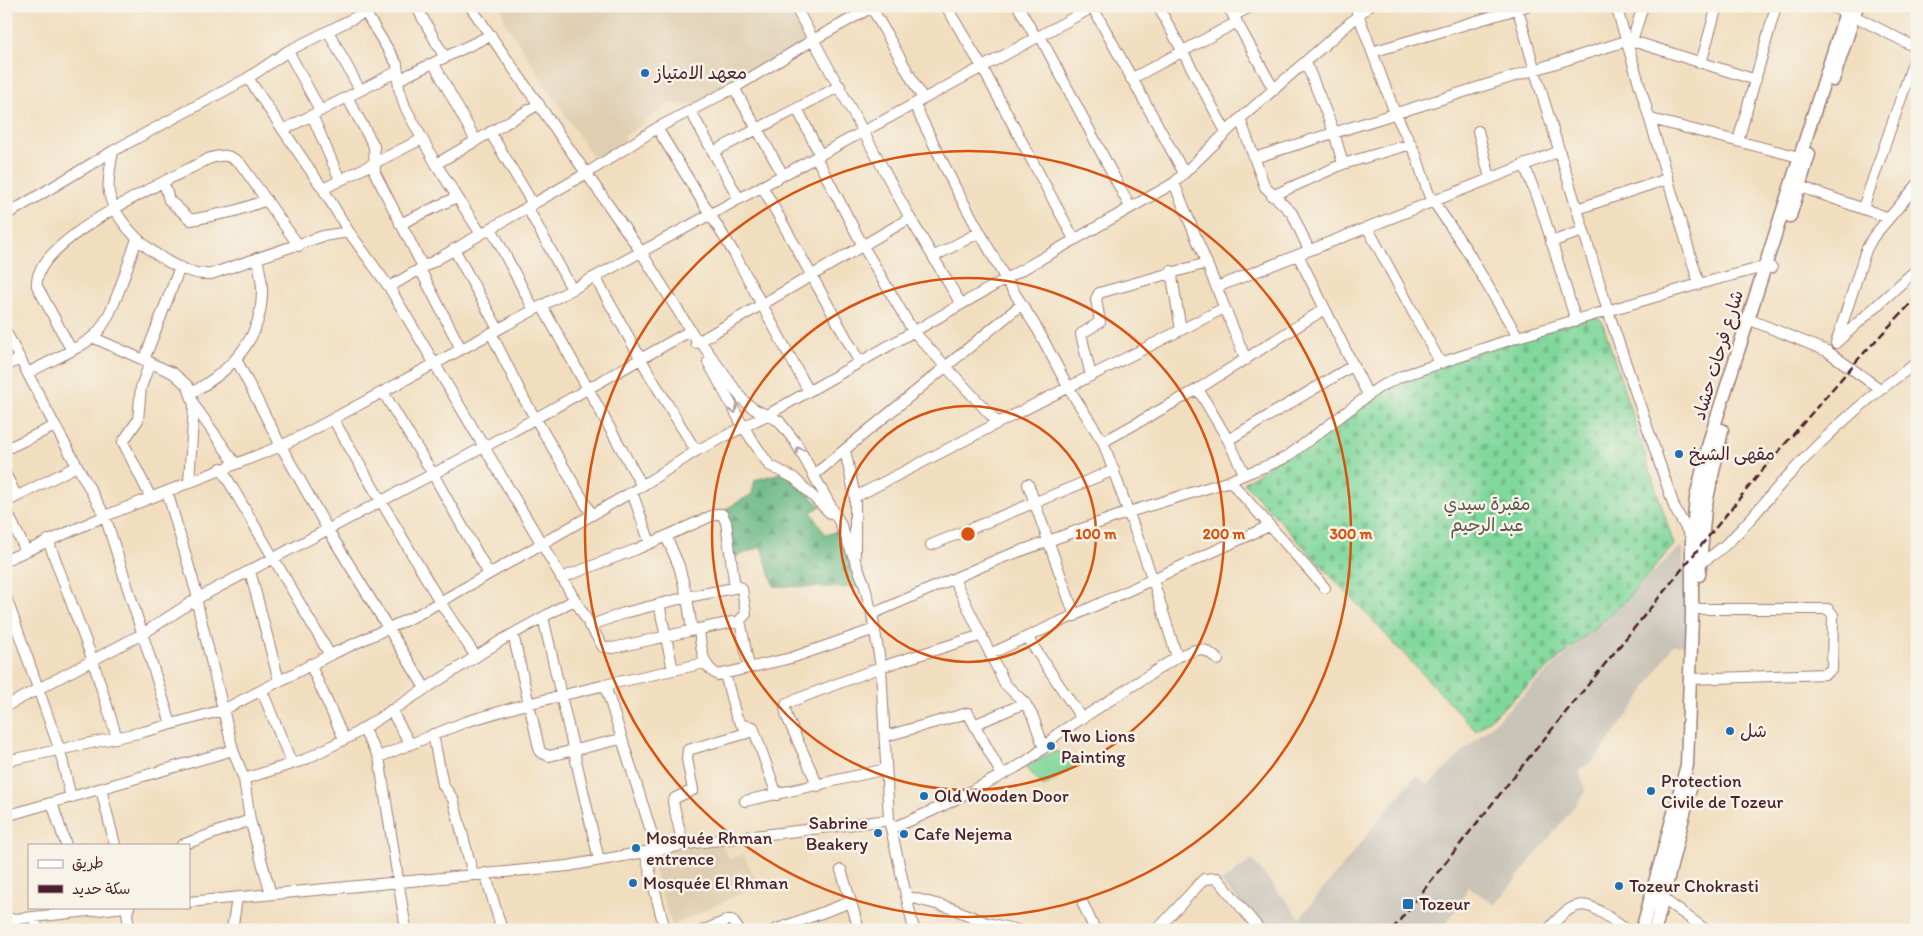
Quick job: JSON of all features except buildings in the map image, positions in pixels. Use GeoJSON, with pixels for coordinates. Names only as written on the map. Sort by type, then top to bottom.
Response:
{"type":"FeatureCollection","features":[{"type":"Feature","properties":{"kind":"main road","name":"شارع فرحات حشاد"},"geometry":{"type":"LineString","coordinates":[[1694,679],[1696,498],[1708,448],[1852,10]]}},
{"type":"Feature","properties":{"kind":"main road","name":"شارع فرحات حشاد"},"geometry":{"type":"LineString","coordinates":[[1654,930],[1658,895],[1687,765],[1699,609],[1696,564]]}},
{"type":"Feature","properties":{"kind":"main road","name":"شارع فرحات حشاد"},"geometry":{"type":"LineString","coordinates":[[1642,930],[1658,895]]}},
{"type":"Feature","properties":{"kind":"street"},"geometry":{"type":"LineString","coordinates":[[6,215],[113,151],[248,78],[288,50],[378,6]]}},
{"type":"Feature","properties":{"kind":"street"},"geometry":{"type":"LineString","coordinates":[[416,6],[445,58]]}},
{"type":"Feature","properties":{"kind":"street"},"geometry":{"type":"LineString","coordinates":[[470,6],[641,252],[695,338],[744,428],[769,465],[794,478],[840,523]]}},
{"type":"Feature","properties":{"kind":"street"},"geometry":{"type":"LineString","coordinates":[[795,6],[910,218],[961,304]]}},
{"type":"Feature","properties":{"kind":"street"},"geometry":{"type":"LineString","coordinates":[[946,6],[982,67],[1074,239]]}},
{"type":"Feature","properties":{"kind":"street"},"geometry":{"type":"LineString","coordinates":[[1018,6],[1038,37],[1130,207]]}},
{"type":"Feature","properties":{"kind":"street"},"geometry":{"type":"LineString","coordinates":[[1158,6],[1226,132]]}},
{"type":"Feature","properties":{"kind":"street"},"geometry":{"type":"LineString","coordinates":[[1228,6],[1274,90]]}},
{"type":"Feature","properties":{"kind":"street"},"geometry":{"type":"LineString","coordinates":[[1131,80],[1235,19],[1252,6]]}},
{"type":"Feature","properties":{"kind":"street"},"geometry":{"type":"LineString","coordinates":[[6,761],[117,738],[223,710],[310,664],[389,630],[440,602],[632,492],[696,452],[769,414],[808,390],[1174,183],[1240,119],[1306,62],[1357,11],[1369,6]]}},
{"type":"Feature","properties":{"kind":"street"},"geometry":{"type":"LineString","coordinates":[[1616,6],[1629,41],[1667,179],[1699,284]]}},
{"type":"Feature","properties":{"kind":"street"},"geometry":{"type":"LineString","coordinates":[[1629,41],[1643,6]]}},
{"type":"Feature","properties":{"kind":"street"},"geometry":{"type":"LineString","coordinates":[[1701,63],[1717,6]]}},
{"type":"Feature","properties":{"kind":"street"},"geometry":{"type":"LineString","coordinates":[[1738,141],[1776,6]]}},
{"type":"Feature","properties":{"kind":"street"},"geometry":{"type":"LineString","coordinates":[[1829,6],[1852,10],[1917,48]]}},
{"type":"Feature","properties":{"kind":"street"},"geometry":{"type":"LineString","coordinates":[[389,287],[586,173],[657,128],[734,88],[813,40],[873,7],[980,232],[1068,387],[1103,442],[1154,580],[1177,656]]}},
{"type":"Feature","properties":{"kind":"street"},"geometry":{"type":"LineString","coordinates":[[6,560],[105,516],[221,468],[281,446],[1093,7],[1131,80],[1184,173]]}},
{"type":"Feature","properties":{"kind":"street"},"geometry":{"type":"LineString","coordinates":[[1372,52],[1521,7],[1534,71],[1608,311],[1674,509],[1696,539]]}},
{"type":"Feature","properties":{"kind":"street"},"geometry":{"type":"LineString","coordinates":[[1357,11],[1395,113],[1411,144],[1427,191],[1466,250],[1518,337]]}},
{"type":"Feature","properties":{"kind":"street"},"geometry":{"type":"LineString","coordinates":[[365,12],[397,64],[405,107],[436,164],[481,234]]}},
{"type":"Feature","properties":{"kind":"street"},"geometry":{"type":"LineString","coordinates":[[328,30],[360,90]]}},
{"type":"Feature","properties":{"kind":"street"},"geometry":{"type":"LineString","coordinates":[[283,130],[360,90],[434,64],[491,35]]}},
{"type":"Feature","properties":{"kind":"street"},"geometry":{"type":"LineString","coordinates":[[1254,158],[1629,41],[1756,80]]}},
{"type":"Feature","properties":{"kind":"street"},"geometry":{"type":"LineString","coordinates":[[288,50],[316,113],[340,180]]}},
{"type":"Feature","properties":{"kind":"street"},"geometry":{"type":"LineString","coordinates":[[1863,208],[1917,52]]}},
{"type":"Feature","properties":{"kind":"street"},"geometry":{"type":"LineString","coordinates":[[1306,62],[1334,132],[1343,164]]}},
{"type":"Feature","properties":{"kind":"street"},"geometry":{"type":"LineString","coordinates":[[434,64],[476,141]]}},
{"type":"Feature","properties":{"kind":"street"},"geometry":{"type":"LineString","coordinates":[[248,78],[323,189],[349,232],[389,287],[542,543],[574,600],[589,626],[599,643],[608,648],[695,629],[737,623],[746,614],[742,589],[735,588],[659,604],[589,626]]}},
{"type":"Feature","properties":{"kind":"street"},"geometry":{"type":"LineString","coordinates":[[713,152],[798,110],[840,86]]}},
{"type":"Feature","properties":{"kind":"street"},"geometry":{"type":"LineString","coordinates":[[734,88],[783,175]]}},
{"type":"Feature","properties":{"kind":"street"},"geometry":{"type":"LineString","coordinates":[[348,96],[374,146],[373,163],[375,173],[461,349]]}},
{"type":"Feature","properties":{"kind":"street"},"geometry":{"type":"LineString","coordinates":[[436,164],[538,104]]}},
{"type":"Feature","properties":{"kind":"street"},"geometry":{"type":"LineString","coordinates":[[690,110],[739,199]]}},
{"type":"Feature","properties":{"kind":"street"},"geometry":{"type":"LineString","coordinates":[[798,110],[818,156],[863,246],[913,331],[998,422]]}},
{"type":"Feature","properties":{"kind":"street"},"geometry":{"type":"LineString","coordinates":[[1240,119],[1265,188],[1292,213],[1309,250]]}},
{"type":"Feature","properties":{"kind":"street"},"geometry":{"type":"LineString","coordinates":[[1651,119],[1803,158]]}},
{"type":"Feature","properties":{"kind":"street"},"geometry":{"type":"LineString","coordinates":[[657,128],[762,304],[808,390]]}},
{"type":"Feature","properties":{"kind":"street"},"geometry":{"type":"LineString","coordinates":[[1478,130],[1490,178]]}},
{"type":"Feature","properties":{"kind":"street"},"geometry":{"type":"LineString","coordinates":[[490,132],[530,205],[572,289]]}},
{"type":"Feature","properties":{"kind":"street"},"geometry":{"type":"LineString","coordinates":[[323,189],[422,139]]}},
{"type":"Feature","properties":{"kind":"street"},"geometry":{"type":"LineString","coordinates":[[1272,196],[1343,164],[1411,144]]}},
{"type":"Feature","properties":{"kind":"street"},"geometry":{"type":"LineString","coordinates":[[113,151],[109,191],[115,207],[137,239],[159,257],[197,273],[211,274],[299,246],[324,236],[349,232]]}},
{"type":"Feature","properties":{"kind":"street"},"geometry":{"type":"LineString","coordinates":[[1216,287],[1560,151]]}},
{"type":"Feature","properties":{"kind":"street"},"geometry":{"type":"LineString","coordinates":[[71,349],[39,292],[37,278],[44,264],[67,239],[115,207],[208,159],[222,154],[228,155],[246,168],[299,246]]}},
{"type":"Feature","properties":{"kind":"street"},"geometry":{"type":"LineString","coordinates":[[1524,164],[1576,321]]}},
{"type":"Feature","properties":{"kind":"street"},"geometry":{"type":"LineString","coordinates":[[1576,208],[1667,179]]}},
{"type":"Feature","properties":{"kind":"street"},"geometry":{"type":"LineString","coordinates":[[164,182],[169,200],[191,220],[235,211],[267,200]]}},
{"type":"Feature","properties":{"kind":"street"},"geometry":{"type":"LineString","coordinates":[[1174,183],[1246,360]]}},
{"type":"Feature","properties":{"kind":"street"},"geometry":{"type":"LineString","coordinates":[[1796,184],[1889,218]]}},
{"type":"Feature","properties":{"kind":"street"},"geometry":{"type":"LineString","coordinates":[[1836,342],[1866,250],[1873,237],[1917,185]]}},
{"type":"Feature","properties":{"kind":"street"},"geometry":{"type":"LineString","coordinates":[[762,186],[859,361]]}},
{"type":"Feature","properties":{"kind":"street"},"geometry":{"type":"LineString","coordinates":[[400,224],[457,197]]}},
{"type":"Feature","properties":{"kind":"street"},"geometry":{"type":"LineString","coordinates":[[6,706],[144,633],[198,598],[433,474],[640,360],[695,338],[762,304],[910,218]]}},
{"type":"Feature","properties":{"kind":"street"},"geometry":{"type":"LineString","coordinates":[[1367,227],[1440,362]]}},
{"type":"Feature","properties":{"kind":"street"},"geometry":{"type":"LineString","coordinates":[[491,228],[538,308],[589,388],[642,486]]}},
{"type":"Feature","properties":{"kind":"street"},"geometry":{"type":"LineString","coordinates":[[1551,242],[1583,230]]}},
{"type":"Feature","properties":{"kind":"street"},"geometry":{"type":"LineString","coordinates":[[933,257],[980,232]]}},
{"type":"Feature","properties":{"kind":"street"},"geometry":{"type":"LineString","coordinates":[[28,373],[92,337],[105,323],[137,239]]}},
{"type":"Feature","properties":{"kind":"street"},"geometry":{"type":"LineString","coordinates":[[454,249],[495,331],[535,418],[592,515]]}},
{"type":"Feature","properties":{"kind":"street"},"geometry":{"type":"LineString","coordinates":[[1298,255],[1368,395]]}},
{"type":"Feature","properties":{"kind":"street"},"geometry":{"type":"LineString","coordinates":[[191,393],[214,380],[236,358],[247,344],[256,326],[262,305],[262,287],[257,258]]}},
{"type":"Feature","properties":{"kind":"street"},"geometry":{"type":"LineString","coordinates":[[1090,376],[1080,337],[1082,331],[1100,322],[1096,299],[1099,293],[1171,271],[1207,263]]}},
{"type":"Feature","properties":{"kind":"street"},"geometry":{"type":"LineString","coordinates":[[151,498],[123,442],[138,420],[140,388],[147,361],[180,267]]}},
{"type":"Feature","properties":{"kind":"street"},"geometry":{"type":"LineString","coordinates":[[872,614],[1048,541],[1129,512],[1230,481],[1244,473],[1260,470],[1288,456],[1390,380],[1518,337],[1699,284],[1768,267]]}},
{"type":"Feature","properties":{"kind":"street"},"geometry":{"type":"LineString","coordinates":[[1827,351],[1917,269]]}},
{"type":"Feature","properties":{"kind":"street"},"geometry":{"type":"LineString","coordinates":[[1171,271],[1181,330]]}},
{"type":"Feature","properties":{"kind":"street"},"geometry":{"type":"LineString","coordinates":[[595,277],[640,360],[696,452]]}},
{"type":"Feature","properties":{"kind":"street"},"geometry":{"type":"LineString","coordinates":[[794,478],[811,471],[845,450],[1022,304]]}},
{"type":"Feature","properties":{"kind":"street"},"geometry":{"type":"LineString","coordinates":[[855,497],[998,422],[1224,308]]}},
{"type":"Feature","properties":{"kind":"street"},"geometry":{"type":"LineString","coordinates":[[1103,442],[1198,389],[1324,310]]}},
{"type":"Feature","properties":{"kind":"street"},"geometry":{"type":"LineString","coordinates":[[1751,321],[1827,351],[1880,389]]}},
{"type":"Feature","properties":{"kind":"street"},"geometry":{"type":"LineString","coordinates":[[6,332],[105,516],[144,633],[171,724]]}},
{"type":"Feature","properties":{"kind":"street"},"geometry":{"type":"LineString","coordinates":[[92,337],[179,377],[191,393],[194,405],[189,482]]}},
{"type":"Feature","properties":{"kind":"street"},"geometry":{"type":"LineString","coordinates":[[695,338],[742,399],[754,409],[769,414],[787,430],[840,523],[855,559],[876,629],[882,667],[890,824],[914,930]]}},
{"type":"Feature","properties":{"kind":"street"},"geometry":{"type":"LineString","coordinates":[[236,358],[281,446],[328,530],[425,688]]}},
{"type":"Feature","properties":{"kind":"street"},"geometry":{"type":"LineString","coordinates":[[6,366],[20,359]]}},
{"type":"Feature","properties":{"kind":"street"},"geometry":{"type":"LineString","coordinates":[[1696,564],[1743,526],[1820,442],[1880,389],[1917,363]]}},
{"type":"Feature","properties":{"kind":"street"},"geometry":{"type":"LineString","coordinates":[[1228,440],[1354,365]]}},
{"type":"Feature","properties":{"kind":"street"},"geometry":{"type":"LineString","coordinates":[[1198,389],[1228,440],[1244,473]]}},
{"type":"Feature","properties":{"kind":"street"},"geometry":{"type":"LineString","coordinates":[[383,392],[433,474],[489,574]]}},
{"type":"Feature","properties":{"kind":"street"},"geometry":{"type":"LineString","coordinates":[[194,405],[235,463]]}},
{"type":"Feature","properties":{"kind":"street"},"geometry":{"type":"LineString","coordinates":[[333,419],[440,602],[476,657]]}},
{"type":"Feature","properties":{"kind":"street"},"geometry":{"type":"LineString","coordinates":[[6,449],[55,426]]}},
{"type":"Feature","properties":{"kind":"street"},"geometry":{"type":"LineString","coordinates":[[845,450],[855,497],[855,559]]}},
{"type":"Feature","properties":{"kind":"street"},"geometry":{"type":"LineString","coordinates":[[6,502],[16,495],[77,466]]}},
{"type":"Feature","properties":{"kind":"street"},"geometry":{"type":"LineString","coordinates":[[221,468],[330,655]]}},
{"type":"Feature","properties":{"kind":"street"},"geometry":{"type":"LineString","coordinates":[[930,545],[1114,470]]}},
{"type":"Feature","properties":{"kind":"street"},"geometry":{"type":"LineString","coordinates":[[6,475],[16,495]]}},
{"type":"Feature","properties":{"kind":"street"},"geometry":{"type":"LineString","coordinates":[[1230,481],[1325,588]]}},
{"type":"Feature","properties":{"kind":"street"},"geometry":{"type":"LineString","coordinates":[[1028,484],[1074,616]]}},
{"type":"Feature","properties":{"kind":"street"},"geometry":{"type":"LineString","coordinates":[[168,491],[198,598],[197,603],[233,750],[244,779],[250,820],[271,894]]}},
{"type":"Feature","properties":{"kind":"street"},"geometry":{"type":"LineString","coordinates":[[632,492],[650,543]]}},
{"type":"Feature","properties":{"kind":"street"},"geometry":{"type":"LineString","coordinates":[[6,510],[26,551]]}},
{"type":"Feature","properties":{"kind":"street"},"geometry":{"type":"LineString","coordinates":[[562,578],[716,514],[722,514],[726,522],[735,588]]}},
{"type":"Feature","properties":{"kind":"street"},"geometry":{"type":"LineString","coordinates":[[990,654],[1269,526]]}},
{"type":"Feature","properties":{"kind":"street"},"geometry":{"type":"LineString","coordinates":[[666,536],[679,566],[705,663],[718,675],[791,658],[876,629]]}},
{"type":"Feature","properties":{"kind":"street"},"geometry":{"type":"LineString","coordinates":[[48,540],[93,661],[117,738]]}},
{"type":"Feature","properties":{"kind":"street"},"geometry":{"type":"LineString","coordinates":[[250,571],[279,681]]}},
{"type":"Feature","properties":{"kind":"street"},"geometry":{"type":"LineString","coordinates":[[954,579],[1010,691],[1025,703],[1033,717],[1044,748]]}},
{"type":"Feature","properties":{"kind":"street"},"geometry":{"type":"LineString","coordinates":[[6,597],[60,751],[71,798]]}},
{"type":"Feature","properties":{"kind":"street"},"geometry":{"type":"LineString","coordinates":[[244,779],[292,764],[363,729],[513,634],[574,600]]}},
{"type":"Feature","properties":{"kind":"street"},"geometry":{"type":"LineString","coordinates":[[659,604],[673,670]]}},
{"type":"Feature","properties":{"kind":"street"},"geometry":{"type":"LineString","coordinates":[[1694,679],[1825,674],[1832,669],[1833,615],[1828,609],[1699,609]]}},
{"type":"Feature","properties":{"kind":"street"},"geometry":{"type":"LineString","coordinates":[[543,617],[599,860]]}},
{"type":"Feature","properties":{"kind":"street"},"geometry":{"type":"LineString","coordinates":[[737,623],[743,628],[749,668]]}},
{"type":"Feature","properties":{"kind":"street"},"geometry":{"type":"LineString","coordinates":[[513,634],[540,752],[549,756],[621,739]]}},
{"type":"Feature","properties":{"kind":"street"},"geometry":{"type":"LineString","coordinates":[[818,786],[787,716],[785,708],[787,704],[882,667],[982,635]]}},
{"type":"Feature","properties":{"kind":"street"},"geometry":{"type":"LineString","coordinates":[[1026,637],[1082,720]]}},
{"type":"Feature","properties":{"kind":"street"},"geometry":{"type":"LineString","coordinates":[[190,902],[568,866],[683,845],[890,824],[928,814],[1002,775],[1044,748],[1056,735],[1082,720],[1177,656],[1199,648],[1208,650],[1218,660]]}},
{"type":"Feature","properties":{"kind":"street"},"geometry":{"type":"LineString","coordinates":[[379,757],[465,722],[529,703],[705,663]]}},
{"type":"Feature","properties":{"kind":"street"},"geometry":{"type":"LineString","coordinates":[[310,664],[344,739]]}},
{"type":"Feature","properties":{"kind":"street"},"geometry":{"type":"LineString","coordinates":[[725,674],[736,716],[742,724],[753,727],[777,795]]}},
{"type":"Feature","properties":{"kind":"street"},"geometry":{"type":"LineString","coordinates":[[605,685],[657,850]]}},
{"type":"Feature","properties":{"kind":"street"},"geometry":{"type":"LineString","coordinates":[[262,691],[292,764]]}},
{"type":"Feature","properties":{"kind":"street"},"geometry":{"type":"LineString","coordinates":[[976,724],[1025,703]]}},
{"type":"Feature","properties":{"kind":"street"},"geometry":{"type":"LineString","coordinates":[[391,710],[410,744]]}},
{"type":"Feature","properties":{"kind":"street"},"geometry":{"type":"LineString","coordinates":[[886,736],[965,713],[970,715],[976,724],[1002,775]]}},
{"type":"Feature","properties":{"kind":"street"},"geometry":{"type":"LineString","coordinates":[[363,729],[379,757],[406,930]]}},
{"type":"Feature","properties":{"kind":"street"},"geometry":{"type":"LineString","coordinates":[[683,845],[673,802],[675,798],[693,790],[687,759],[688,750],[754,731]]}},
{"type":"Feature","properties":{"kind":"street"},"geometry":{"type":"LineString","coordinates":[[432,734],[443,785],[453,799],[473,874]]}},
{"type":"Feature","properties":{"kind":"street"},"geometry":{"type":"LineString","coordinates":[[6,816],[233,750]]}},
{"type":"Feature","properties":{"kind":"street"},"geometry":{"type":"LineString","coordinates":[[745,801],[818,786],[886,769]]}},
{"type":"Feature","properties":{"kind":"street"},"geometry":{"type":"LineString","coordinates":[[101,789],[115,844]]}},
{"type":"Feature","properties":{"kind":"street"},"geometry":{"type":"LineString","coordinates":[[52,803],[66,844]]}},
{"type":"Feature","properties":{"kind":"street"},"geometry":{"type":"LineString","coordinates":[[185,844],[250,820]]}},
{"type":"Feature","properties":{"kind":"street"},"geometry":{"type":"LineString","coordinates":[[645,852],[665,930]]}},
{"type":"Feature","properties":{"kind":"street"},"geometry":{"type":"LineString","coordinates":[[841,870],[859,930]]}},
{"type":"Feature","properties":{"kind":"street"},"geometry":{"type":"LineString","coordinates":[[485,873],[502,930]]}},
{"type":"Feature","properties":{"kind":"street"},"geometry":{"type":"LineString","coordinates":[[1160,929],[1204,879],[1212,876],[1217,878],[1260,930]]}},
{"type":"Feature","properties":{"kind":"street"},"geometry":{"type":"LineString","coordinates":[[1658,895],[1706,930]]}},
{"type":"Feature","properties":{"kind":"street"},"geometry":{"type":"LineString","coordinates":[[906,896],[951,908],[986,926],[1018,930]]}},
{"type":"Feature","properties":{"kind":"street"},"geometry":{"type":"LineString","coordinates":[[232,930],[237,898]]}},
{"type":"Feature","properties":{"kind":"street"},"geometry":{"type":"LineString","coordinates":[[775,930],[851,902]]}},
{"type":"Feature","properties":{"kind":"street"},"geometry":{"type":"LineString","coordinates":[[1083,904],[1095,930]]}},
{"type":"Feature","properties":{"kind":"street"},"geometry":{"type":"LineString","coordinates":[[1548,930],[1563,912],[1576,905],[1586,904],[1627,930]]}},
{"type":"Feature","properties":{"kind":"street"},"geometry":{"type":"LineString","coordinates":[[6,920],[20,918],[34,912],[107,908]]}},
{"type":"Feature","properties":{"kind":"street"},"geometry":{"type":"LineString","coordinates":[[129,908],[127,912],[129,930]]}},
{"type":"Feature","properties":{"kind":"street"},"geometry":{"type":"LineString","coordinates":[[34,912],[38,930]]}},
{"type":"Feature","properties":{"kind":"street"},"geometry":{"type":"LineString","coordinates":[[704,930],[732,920],[739,930]]}},
{"type":"Feature","properties":{"kind":"shaded area","name":"معهد الامتياز"},"geometry":{"type":"Polygon","coordinates":[[[502,6],[786,6],[808,42],[695,104],[669,104],[624,137],[626,145],[598,157],[592,156],[505,22],[502,6]]]}},
{"type":"Feature","properties":{"kind":"shaded area"},"geometry":{"type":"Polygon","coordinates":[[[1682,545],[1689,644],[1673,645],[1638,701],[1595,759],[1579,770],[1586,792],[1495,905],[1468,886],[1460,905],[1441,930],[1265,930],[1221,882],[1252,860],[1300,918],[1416,775],[1428,785],[1682,545]]]}},
{"type":"Feature","properties":{"kind":"shaded area"},"geometry":{"type":"Polygon","coordinates":[[[717,836],[729,860],[743,854],[759,885],[672,926],[648,852],[717,836]]]}},
{"type":"Feature","properties":{"kind":"green space","name":"مقبرة سيدي عبد الرحيم"},"geometry":{"type":"Polygon","coordinates":[[[1594,316],[1602,321],[1674,545],[1623,603],[1476,731],[1244,483],[1390,380],[1594,316]]]}},
{"type":"Feature","properties":{"kind":"green space"},"geometry":{"type":"Polygon","coordinates":[[[785,472],[821,506],[811,512],[826,535],[840,530],[859,588],[774,586],[761,547],[732,558],[726,509],[752,494],[755,480],[785,472]]]}},
{"type":"Feature","properties":{"kind":"green space"},"geometry":{"type":"Polygon","coordinates":[[[1053,752],[1063,752],[1075,765],[1044,787],[1026,767],[1053,752]]]}},
{"type":"Feature","properties":{"kind":"railway"},"geometry":{"type":"LineString","coordinates":[[1392,930],[1760,473],[1861,356],[1917,297]]}},
{"type":"Feature","properties":{"kind":"place","name":"معهد الامتياز"},"geometry":{"type":"Point","coordinates":[645,73]}},
{"type":"Feature","properties":{"kind":"place","name":"مقهى الشيخ"},"geometry":{"type":"Point","coordinates":[1679,454]}},
{"type":"Feature","properties":{"kind":"place","name":"شل"},"geometry":{"type":"Point","coordinates":[1730,731]}},
{"type":"Feature","properties":{"kind":"place","name":"Two Lions Painting"},"geometry":{"type":"Point","coordinates":[1051,746]}},
{"type":"Feature","properties":{"kind":"place","name":"Protection Civile de Tozeur"},"geometry":{"type":"Point","coordinates":[1651,791]}},
{"type":"Feature","properties":{"kind":"place","name":"Old Wooden Door"},"geometry":{"type":"Point","coordinates":[924,796]}},
{"type":"Feature","properties":{"kind":"place","name":"Sabrine Beakery"},"geometry":{"type":"Point","coordinates":[878,833]}},
{"type":"Feature","properties":{"kind":"place","name":"Cafe Nejema"},"geometry":{"type":"Point","coordinates":[904,834]}},
{"type":"Feature","properties":{"kind":"place","name":"Mosquée Rhman entrence"},"geometry":{"type":"Point","coordinates":[636,848]}},
{"type":"Feature","properties":{"kind":"place","name":"Mosquée El Rhman"},"geometry":{"type":"Point","coordinates":[633,883]}},
{"type":"Feature","properties":{"kind":"place","name":"Tozeur Chokrasti"},"geometry":{"type":"Point","coordinates":[1619,886]}},
{"type":"Feature","properties":{"kind":"place","name":"Tozeur"},"geometry":{"type":"Point","coordinates":[1408,904]}}]}
